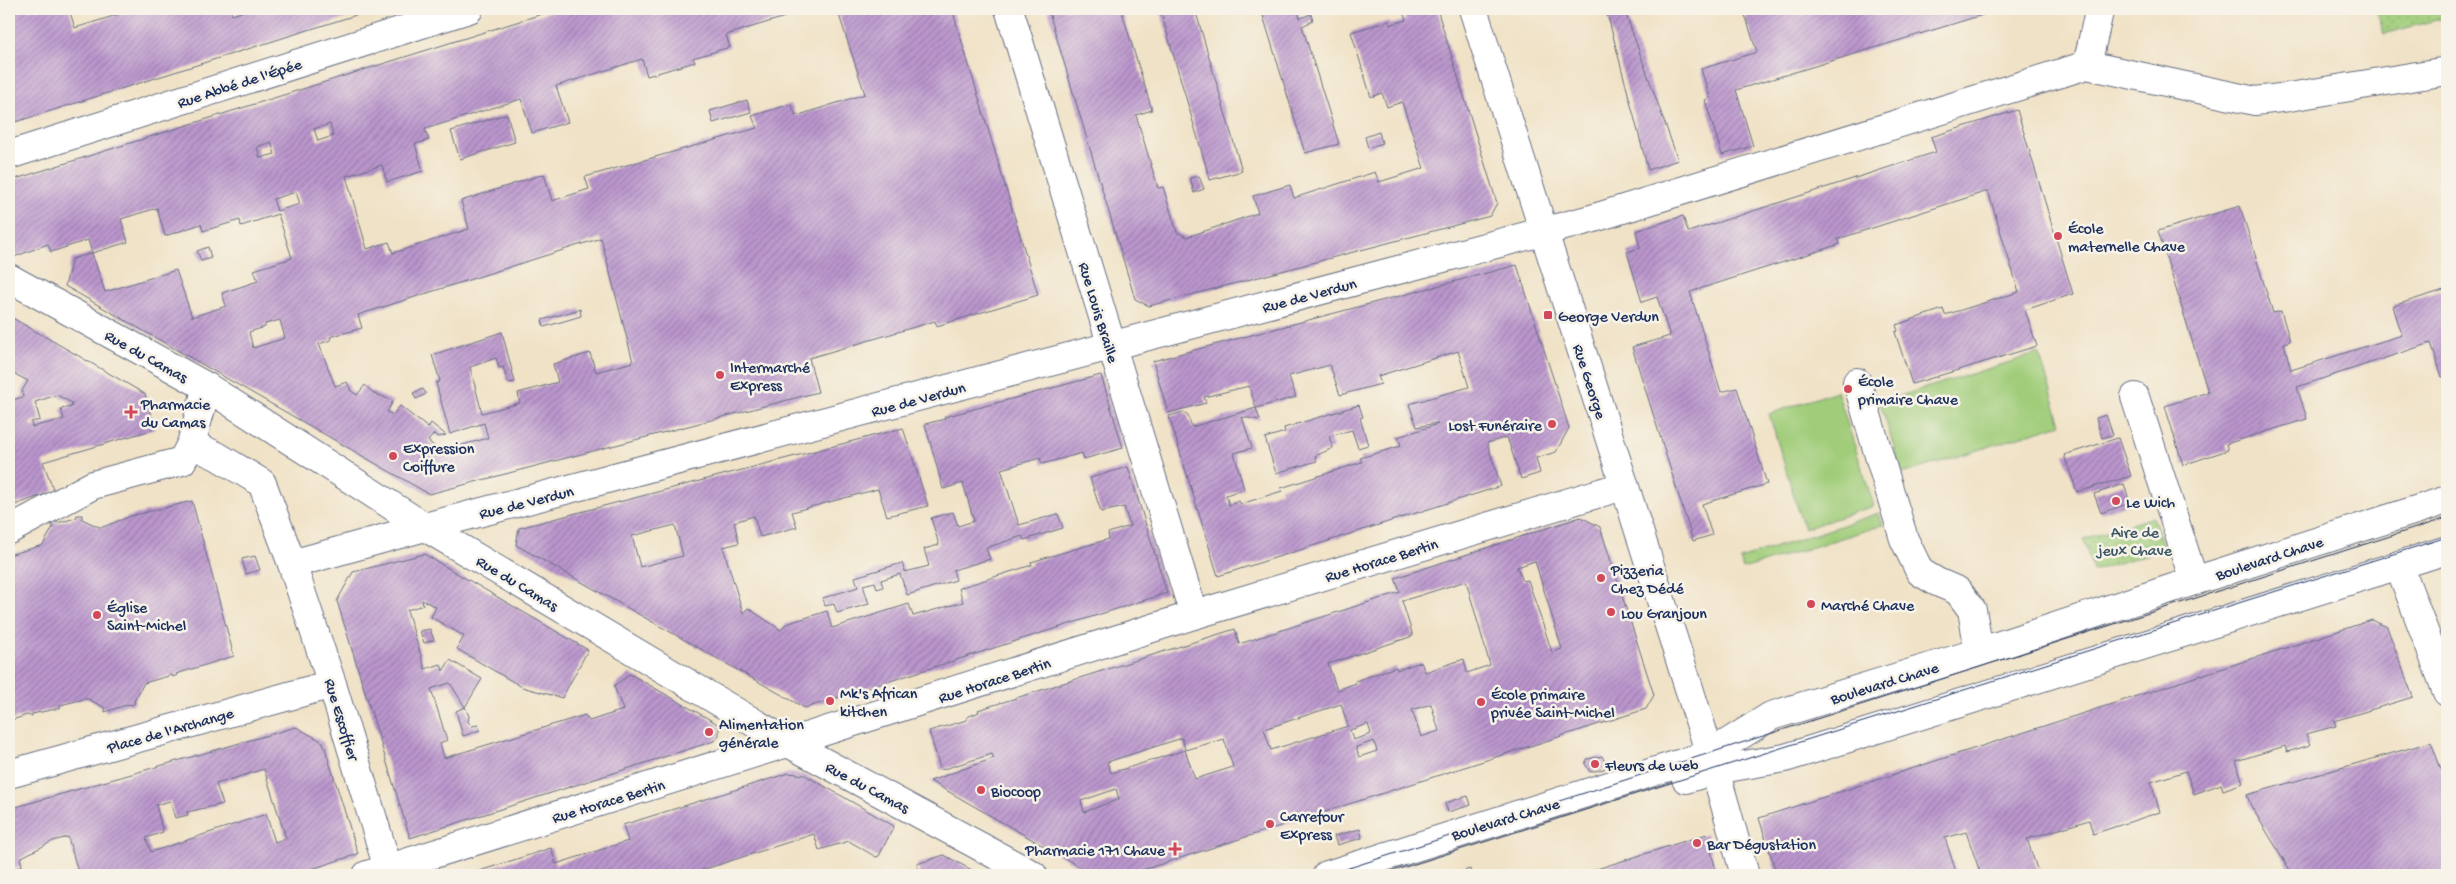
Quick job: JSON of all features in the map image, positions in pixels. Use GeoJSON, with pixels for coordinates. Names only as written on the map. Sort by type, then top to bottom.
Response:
{"type":"FeatureCollection","features":[{"type":"Feature","properties":{"kind":"street","name":"Rue Abbé de l'Épée"},"geometry":{"type":"LineString","coordinates":[[9,155],[469,9]]}},
{"type":"Feature","properties":{"kind":"street","name":"Rue Louis Braille"},"geometry":{"type":"LineString","coordinates":[[1009,9],[1110,346],[1194,615]]}},
{"type":"Feature","properties":{"kind":"street","name":"Rue George"},"geometry":{"type":"LineString","coordinates":[[1473,9],[1623,486],[1713,762],[1745,875]]}},
{"type":"Feature","properties":{"kind":"street"},"geometry":{"type":"LineString","coordinates":[[2098,9],[2099,12],[2087,66],[2255,101],[2447,71]]}},
{"type":"Feature","properties":{"kind":"street","name":"Rue de Verdun"},"geometry":{"type":"LineString","coordinates":[[292,564],[425,527],[1592,219],[2087,66]]}},
{"type":"Feature","properties":{"kind":"street","name":"Rue du Camas"},"geometry":{"type":"LineString","coordinates":[[9,278],[207,388],[425,527],[790,744],[1033,875]]}},
{"type":"Feature","properties":{"kind":"street"},"geometry":{"type":"LineString","coordinates":[[1857,382],[1904,539],[1920,572],[1958,591],[1972,610],[1977,639],[1974,654]]}},
{"type":"Feature","properties":{"kind":"street"},"geometry":{"type":"LineString","coordinates":[[9,530],[93,485],[182,461],[191,444],[207,388]]}},
{"type":"Feature","properties":{"kind":"street"},"geometry":{"type":"LineString","coordinates":[[2136,397],[2194,580]]}},
{"type":"Feature","properties":{"kind":"street"},"geometry":{"type":"LineString","coordinates":[[191,444],[217,456],[262,483],[292,564]]}},
{"type":"Feature","properties":{"kind":"street","name":"Rue Horace Bertin"},"geometry":{"type":"LineString","coordinates":[[382,873],[1194,615],[1623,486]]}},
{"type":"Feature","properties":{"kind":"street","name":"Boulevard Chave"},"geometry":{"type":"LineString","coordinates":[[1380,875],[1713,762],[1771,716],[1974,654],[2194,580],[2447,500]]}},
{"type":"Feature","properties":{"kind":"street","name":"Boulevard Chave"},"geometry":{"type":"LineString","coordinates":[[1327,875],[1713,762],[1785,758],[2447,550]]}},
{"type":"Feature","properties":{"kind":"street","name":"Rue Escoffier"},"geometry":{"type":"LineString","coordinates":[[292,564],[332,684],[382,873]]}},
{"type":"Feature","properties":{"kind":"street"},"geometry":{"type":"LineString","coordinates":[[2399,565],[2447,692]]}},
{"type":"Feature","properties":{"kind":"street","name":"Place de l'Archange"},"geometry":{"type":"LineString","coordinates":[[9,774],[332,684]]}},
{"type":"Feature","properties":{"kind":"green space"},"geometry":{"type":"Polygon","coordinates":[[[2376,9],[2447,9],[2447,17],[2384,34],[2376,9]]]}},
{"type":"Feature","properties":{"kind":"green space"},"geometry":{"type":"Polygon","coordinates":[[[2039,353],[2061,424],[1902,474],[1880,402],[2039,353]]]}},
{"type":"Feature","properties":{"kind":"green space"},"geometry":{"type":"Polygon","coordinates":[[[1837,391],[1874,506],[1804,529],[1769,414],[1837,391]]]}},
{"type":"Feature","properties":{"kind":"green space"},"geometry":{"type":"Polygon","coordinates":[[[1879,513],[1883,525],[1743,569],[1740,559],[1879,513]]]}},
{"type":"Feature","properties":{"kind":"green space","name":"Aire de jeux Chave"},"geometry":{"type":"Polygon","coordinates":[[[2153,517],[2164,549],[2093,571],[2083,539],[2153,517]]]}},
{"type":"Feature","properties":{"kind":"building"},"geometry":{"type":"Polygon","coordinates":[[[9,9],[69,9],[75,28],[136,9],[230,9],[232,15],[250,9],[375,9],[9,124],[9,9]]]}},
{"type":"Feature","properties":{"kind":"building"},"geometry":{"type":"Polygon","coordinates":[[[558,9],[811,9],[726,35],[730,47],[693,58],[695,62],[647,76],[642,59],[556,86],[568,122],[532,133],[521,99],[425,129],[429,140],[415,144],[423,171],[387,182],[382,165],[346,176],[367,249],[389,242],[393,253],[469,229],[461,201],[544,174],[552,201],[589,189],[585,177],[757,128],[752,116],[791,104],[796,116],[865,94],[837,9],[952,9],[1038,295],[937,326],[935,321],[809,358],[818,392],[429,494],[65,286],[72,259],[92,253],[88,240],[51,252],[48,244],[14,257],[9,254],[9,181],[558,9]],[[330,124],[314,129],[318,141],[333,136],[330,124]],[[271,142],[257,147],[260,158],[275,154],[271,142]],[[296,192],[273,199],[277,211],[300,204],[296,192]],[[157,208],[121,219],[128,242],[92,253],[105,292],[176,270],[192,317],[226,306],[222,293],[258,281],[254,270],[292,258],[278,214],[241,226],[240,220],[203,231],[201,224],[165,236],[157,208]],[[601,238],[358,315],[362,328],[330,337],[331,340],[319,344],[335,386],[347,382],[351,391],[357,395],[365,385],[372,392],[393,401],[387,412],[393,415],[400,406],[428,428],[431,423],[446,435],[439,437],[434,434],[428,441],[440,451],[488,438],[484,423],[450,434],[436,383],[440,381],[432,355],[502,332],[515,382],[508,383],[503,367],[499,368],[496,358],[470,367],[482,413],[520,403],[518,393],[558,382],[553,364],[590,353],[596,372],[633,362],[601,238]],[[280,320],[265,324],[265,327],[249,332],[253,348],[285,338],[280,320]]]}},
{"type":"Feature","properties":{"kind":"building"},"geometry":{"type":"Polygon","coordinates":[[[1048,9],[1121,9],[1152,110],[1136,115],[1158,188],[1163,187],[1177,232],[1187,237],[1258,213],[1253,196],[1290,185],[1294,198],[1375,172],[1379,182],[1424,168],[1402,102],[1387,107],[1382,93],[1371,97],[1351,32],[1389,21],[1390,25],[1406,20],[1402,9],[1437,9],[1497,203],[1490,216],[1149,306],[1135,299],[1048,9]]]}},
{"type":"Feature","properties":{"kind":"building"},"geometry":{"type":"Polygon","coordinates":[[[1160,9],[1195,9],[1242,171],[1210,180],[1160,9]]]}},
{"type":"Feature","properties":{"kind":"building"},"geometry":{"type":"Polygon","coordinates":[[[1261,9],[1297,9],[1300,18],[1311,14],[1313,21],[1302,26],[1339,144],[1305,153],[1261,9]]]}},
{"type":"Feature","properties":{"kind":"building"},"geometry":{"type":"Polygon","coordinates":[[[1606,9],[1624,9],[1678,160],[1648,170],[1606,9]]]}},
{"type":"Feature","properties":{"kind":"building"},"geometry":{"type":"Polygon","coordinates":[[[1743,9],[2002,9],[1736,90],[1753,146],[1722,155],[1705,100],[1710,98],[1701,69],[1757,52],[1743,9]]]}},
{"type":"Feature","properties":{"kind":"building"},"geometry":{"type":"Polygon","coordinates":[[[747,100],[751,112],[713,123],[710,111],[747,100]]]}},
{"type":"Feature","properties":{"kind":"building"},"geometry":{"type":"Polygon","coordinates":[[[2017,110],[2073,294],[2025,310],[2037,346],[1912,384],[1895,332],[1898,331],[1896,325],[1943,309],[1945,315],[2019,292],[1988,191],[1838,239],[1840,244],[1690,292],[1721,392],[1737,388],[1767,484],[1702,504],[1712,535],[1693,541],[1632,347],[1670,336],[1657,297],[1642,302],[1627,252],[1640,248],[1636,231],[1683,216],[1688,232],[1936,152],[1931,137],[2017,110]]]}},
{"type":"Feature","properties":{"kind":"building"},"geometry":{"type":"Polygon","coordinates":[[[507,114],[515,142],[460,159],[451,131],[507,114]]]}},
{"type":"Feature","properties":{"kind":"building"},"geometry":{"type":"Polygon","coordinates":[[[1379,132],[1382,143],[1368,148],[1365,137],[1379,132]]]}},
{"type":"Feature","properties":{"kind":"building"},"geometry":{"type":"Polygon","coordinates":[[[1199,176],[1204,189],[1194,193],[1190,178],[1199,176]]]}},
{"type":"Feature","properties":{"kind":"building"},"geometry":{"type":"Polygon","coordinates":[[[2240,206],[2273,313],[2281,311],[2290,341],[2284,343],[2291,370],[2402,335],[2393,306],[2447,289],[2447,376],[2442,377],[2431,343],[2297,387],[2307,419],[2226,444],[2228,450],[2183,465],[2165,406],[2208,392],[2158,231],[2240,206]]]}},
{"type":"Feature","properties":{"kind":"building"},"geometry":{"type":"Polygon","coordinates":[[[208,247],[211,258],[201,261],[197,251],[208,247]]]}},
{"type":"Feature","properties":{"kind":"building"},"geometry":{"type":"Polygon","coordinates":[[[1517,265],[1569,428],[1556,452],[1536,458],[1540,473],[1521,479],[1507,437],[1487,443],[1501,486],[1218,576],[1169,416],[1183,412],[1187,414],[1192,427],[1256,408],[1249,386],[1204,397],[1206,403],[1168,413],[1153,361],[1517,265]],[[1458,351],[1378,376],[1381,384],[1340,395],[1330,365],[1289,376],[1296,397],[1256,408],[1260,420],[1242,417],[1252,448],[1234,453],[1244,489],[1226,495],[1229,505],[1239,501],[1241,504],[1282,491],[1281,488],[1362,462],[1360,458],[1401,446],[1398,437],[1438,424],[1417,427],[1409,404],[1469,387],[1458,351]]]}},
{"type":"Feature","properties":{"kind":"building"},"geometry":{"type":"Polygon","coordinates":[[[580,309],[581,316],[544,327],[542,320],[580,309]]]}},
{"type":"Feature","properties":{"kind":"building"},"geometry":{"type":"Polygon","coordinates":[[[9,316],[145,394],[155,429],[43,462],[54,491],[9,507],[9,401],[23,397],[22,391],[28,381],[11,372],[9,376],[9,316]],[[57,395],[35,402],[40,420],[31,422],[32,427],[64,419],[61,409],[71,407],[72,403],[57,395]]]}},
{"type":"Feature","properties":{"kind":"building"},"geometry":{"type":"Polygon","coordinates":[[[1101,375],[1123,448],[1084,459],[1082,453],[1042,464],[1040,458],[1001,469],[1019,525],[1058,514],[1063,528],[1024,540],[1022,536],[986,548],[990,559],[953,570],[956,580],[907,595],[900,574],[881,580],[883,587],[877,589],[875,582],[863,585],[869,604],[837,613],[834,604],[825,606],[823,598],[858,587],[855,577],[902,563],[905,572],[929,566],[924,549],[939,545],[931,518],[953,512],[958,526],[974,521],[963,483],[943,489],[925,424],[945,419],[944,417],[1101,375]]]}},
{"type":"Feature","properties":{"kind":"building"},"geometry":{"type":"Polygon","coordinates":[[[423,389],[426,394],[416,399],[413,393],[423,389]]]}},
{"type":"Feature","properties":{"kind":"building"},"geometry":{"type":"Polygon","coordinates":[[[1359,405],[1363,417],[1360,418],[1368,445],[1358,448],[1352,430],[1329,436],[1333,448],[1315,456],[1317,461],[1276,473],[1265,438],[1285,432],[1284,428],[1359,405]]]}},
{"type":"Feature","properties":{"kind":"building"},"geometry":{"type":"Polygon","coordinates":[[[2106,415],[2113,435],[2102,438],[2096,418],[2106,415]]]}},
{"type":"Feature","properties":{"kind":"building"},"geometry":{"type":"Polygon","coordinates":[[[903,428],[928,506],[887,516],[878,489],[792,512],[797,527],[760,537],[754,516],[734,522],[739,543],[723,547],[743,613],[748,608],[781,630],[786,624],[827,611],[832,628],[909,604],[913,616],[963,602],[959,588],[1032,565],[1031,562],[1109,539],[1108,533],[1130,526],[1124,507],[1101,512],[1090,478],[1128,467],[1167,593],[805,708],[516,545],[519,528],[903,428]],[[675,525],[632,536],[640,567],[683,556],[675,525]]]}},
{"type":"Feature","properties":{"kind":"building"},"geometry":{"type":"Polygon","coordinates":[[[2118,438],[2131,476],[2077,492],[2064,455],[2118,438]]]}},
{"type":"Feature","properties":{"kind":"building"},"geometry":{"type":"Polygon","coordinates":[[[2124,484],[2130,503],[2101,513],[2094,494],[2124,484]]]}},
{"type":"Feature","properties":{"kind":"building","name":"Église Saint-Michel"},"geometry":{"type":"Polygon","coordinates":[[[192,501],[234,656],[176,674],[173,677],[172,675],[144,683],[134,701],[135,703],[132,705],[129,704],[105,712],[105,708],[88,699],[84,699],[60,705],[60,708],[9,721],[9,555],[43,545],[53,527],[51,524],[55,521],[57,523],[76,518],[77,515],[82,515],[82,519],[103,527],[131,516],[192,501]]]}},
{"type":"Feature","properties":{"kind":"building"},"geometry":{"type":"Polygon","coordinates":[[[1581,517],[1600,527],[1654,695],[1646,709],[1127,875],[1094,875],[930,781],[994,758],[992,754],[941,770],[929,731],[967,720],[967,717],[979,712],[978,710],[1235,629],[1239,644],[1400,592],[1395,578],[1581,517]],[[1535,561],[1517,567],[1523,581],[1528,580],[1552,652],[1562,649],[1535,561]],[[1466,581],[1402,601],[1413,636],[1328,664],[1337,690],[1356,683],[1355,681],[1396,667],[1397,670],[1421,662],[1425,672],[1464,659],[1467,673],[1490,665],[1466,581]],[[1341,704],[1264,729],[1271,750],[1348,726],[1341,704]],[[1431,704],[1412,710],[1421,737],[1439,731],[1431,704]],[[1368,724],[1350,730],[1353,740],[1371,734],[1368,724]],[[1182,738],[1107,762],[1111,773],[1185,750],[1182,738]],[[1224,739],[1185,750],[1195,779],[1233,767],[1224,739]],[[1374,741],[1356,747],[1359,757],[1377,751],[1374,741]],[[1116,789],[1081,801],[1084,812],[1119,799],[1116,789]]]}},
{"type":"Feature","properties":{"kind":"building"},"geometry":{"type":"Polygon","coordinates":[[[424,554],[588,650],[562,698],[522,687],[457,649],[464,636],[431,617],[436,607],[422,600],[423,605],[407,610],[425,669],[441,664],[443,671],[450,660],[482,679],[465,707],[450,683],[431,689],[447,740],[440,743],[444,758],[585,715],[589,721],[623,710],[614,686],[630,674],[716,723],[719,728],[719,735],[714,741],[410,838],[337,601],[353,572],[424,554]]]}},
{"type":"Feature","properties":{"kind":"building"},"geometry":{"type":"Polygon","coordinates":[[[255,556],[260,570],[246,574],[242,559],[255,556]]]}},
{"type":"Feature","properties":{"kind":"building"},"geometry":{"type":"Polygon","coordinates":[[[2372,620],[2387,627],[2413,697],[2334,721],[2336,726],[2306,734],[2310,745],[2287,752],[2285,746],[2236,761],[2243,783],[2223,790],[2221,784],[2194,794],[2186,771],[2151,782],[2160,812],[2093,834],[2089,820],[2027,839],[2039,875],[1981,875],[1966,832],[1945,838],[1957,875],[1777,875],[1759,818],[2372,620]]]}},
{"type":"Feature","properties":{"kind":"building"},"geometry":{"type":"Polygon","coordinates":[[[430,629],[434,640],[424,643],[420,631],[430,629]]]}},
{"type":"Feature","properties":{"kind":"building"},"geometry":{"type":"Polygon","coordinates":[[[465,707],[469,716],[468,722],[472,726],[478,725],[480,730],[463,736],[456,711],[465,707]]]}},
{"type":"Feature","properties":{"kind":"building"},"geometry":{"type":"Polygon","coordinates":[[[296,727],[323,742],[358,854],[293,875],[70,875],[78,872],[68,837],[53,841],[20,858],[22,866],[9,870],[9,809],[296,727]],[[264,769],[216,784],[223,804],[187,812],[188,815],[175,818],[170,801],[156,805],[163,832],[146,838],[151,852],[266,814],[275,842],[286,838],[264,769]]]}},
{"type":"Feature","properties":{"kind":"building"},"geometry":{"type":"Polygon","coordinates":[[[2431,742],[2447,785],[2447,875],[2293,875],[2251,806],[2247,795],[2431,742]]]}},
{"type":"Feature","properties":{"kind":"building","name":"Fleurs de web"},"geometry":{"type":"Polygon","coordinates":[[[1602,756],[1606,764],[1604,769],[1590,772],[1585,764],[1587,759],[1602,756]]]}},
{"type":"Feature","properties":{"kind":"building"},"geometry":{"type":"Polygon","coordinates":[[[789,773],[805,775],[894,826],[879,856],[876,857],[849,841],[819,850],[814,834],[702,870],[704,875],[698,875],[698,873],[690,875],[467,875],[551,848],[556,864],[628,841],[623,825],[789,773]]]}},
{"type":"Feature","properties":{"kind":"building"},"geometry":{"type":"Polygon","coordinates":[[[1468,796],[1471,805],[1448,812],[1445,803],[1468,796]]]}},
{"type":"Feature","properties":{"kind":"building"},"geometry":{"type":"Polygon","coordinates":[[[1360,829],[1362,838],[1337,845],[1334,836],[1360,829]]]}},
{"type":"Feature","properties":{"kind":"building"},"geometry":{"type":"Polygon","coordinates":[[[1707,834],[1717,875],[1578,875],[1707,834]]]}},
{"type":"Feature","properties":{"kind":"building"},"geometry":{"type":"Polygon","coordinates":[[[944,855],[981,875],[920,875],[917,864],[944,855]]]}},
{"type":"Feature","properties":{"kind":"building"},"geometry":{"type":"Polygon","coordinates":[[[1470,869],[1471,875],[1450,875],[1470,869]]]}},
{"type":"Feature","properties":{"kind":"tram line"},"geometry":{"type":"LineString","coordinates":[[1327,875],[2447,518]]}},
{"type":"Feature","properties":{"kind":"tram line"},"geometry":{"type":"LineString","coordinates":[[1380,875],[2447,537]]}},
{"type":"Feature","properties":{"kind":"place","name":"École maternelle Chave"},"geometry":{"type":"Point","coordinates":[2058,236]}},
{"type":"Feature","properties":{"kind":"place","name":"George Verdun"},"geometry":{"type":"Point","coordinates":[1548,315]}},
{"type":"Feature","properties":{"kind":"place","name":"Intermarché Express"},"geometry":{"type":"Point","coordinates":[720,375]}},
{"type":"Feature","properties":{"kind":"place","name":"École primaire Chave"},"geometry":{"type":"Point","coordinates":[1848,389]}},
{"type":"Feature","properties":{"kind":"place","name":"Pharmacie du Camas"},"geometry":{"type":"Point","coordinates":[131,412]}},
{"type":"Feature","properties":{"kind":"place","name":"Lost Funéraire"},"geometry":{"type":"Point","coordinates":[1552,424]}},
{"type":"Feature","properties":{"kind":"place","name":"Expression Coiffure"},"geometry":{"type":"Point","coordinates":[393,456]}},
{"type":"Feature","properties":{"kind":"place","name":"Le Wich"},"geometry":{"type":"Point","coordinates":[2116,501]}},
{"type":"Feature","properties":{"kind":"place","name":"Pizzeria Chez Dédé"},"geometry":{"type":"Point","coordinates":[1601,578]}},
{"type":"Feature","properties":{"kind":"place","name":"Marché Chave"},"geometry":{"type":"Point","coordinates":[1811,604]}},
{"type":"Feature","properties":{"kind":"place","name":"Lou Granjoun"},"geometry":{"type":"Point","coordinates":[1611,612]}},
{"type":"Feature","properties":{"kind":"place","name":"Église Saint-Michel"},"geometry":{"type":"Point","coordinates":[97,615]}},
{"type":"Feature","properties":{"kind":"place","name":"Mk's African kitchen"},"geometry":{"type":"Point","coordinates":[830,701]}},
{"type":"Feature","properties":{"kind":"place","name":"École primaire privée Saint-Michel"},"geometry":{"type":"Point","coordinates":[1481,702]}},
{"type":"Feature","properties":{"kind":"place","name":"Alimentation générale"},"geometry":{"type":"Point","coordinates":[709,732]}},
{"type":"Feature","properties":{"kind":"place","name":"Fleurs de web"},"geometry":{"type":"Point","coordinates":[1595,764]}},
{"type":"Feature","properties":{"kind":"place","name":"Biocoop"},"geometry":{"type":"Point","coordinates":[981,790]}},
{"type":"Feature","properties":{"kind":"place","name":"Carrefour Express"},"geometry":{"type":"Point","coordinates":[1270,824]}},
{"type":"Feature","properties":{"kind":"place","name":"Bar Dégustation"},"geometry":{"type":"Point","coordinates":[1697,843]}},
{"type":"Feature","properties":{"kind":"place","name":"Pharmacie 171 Chave"},"geometry":{"type":"Point","coordinates":[1175,849]}}]}
